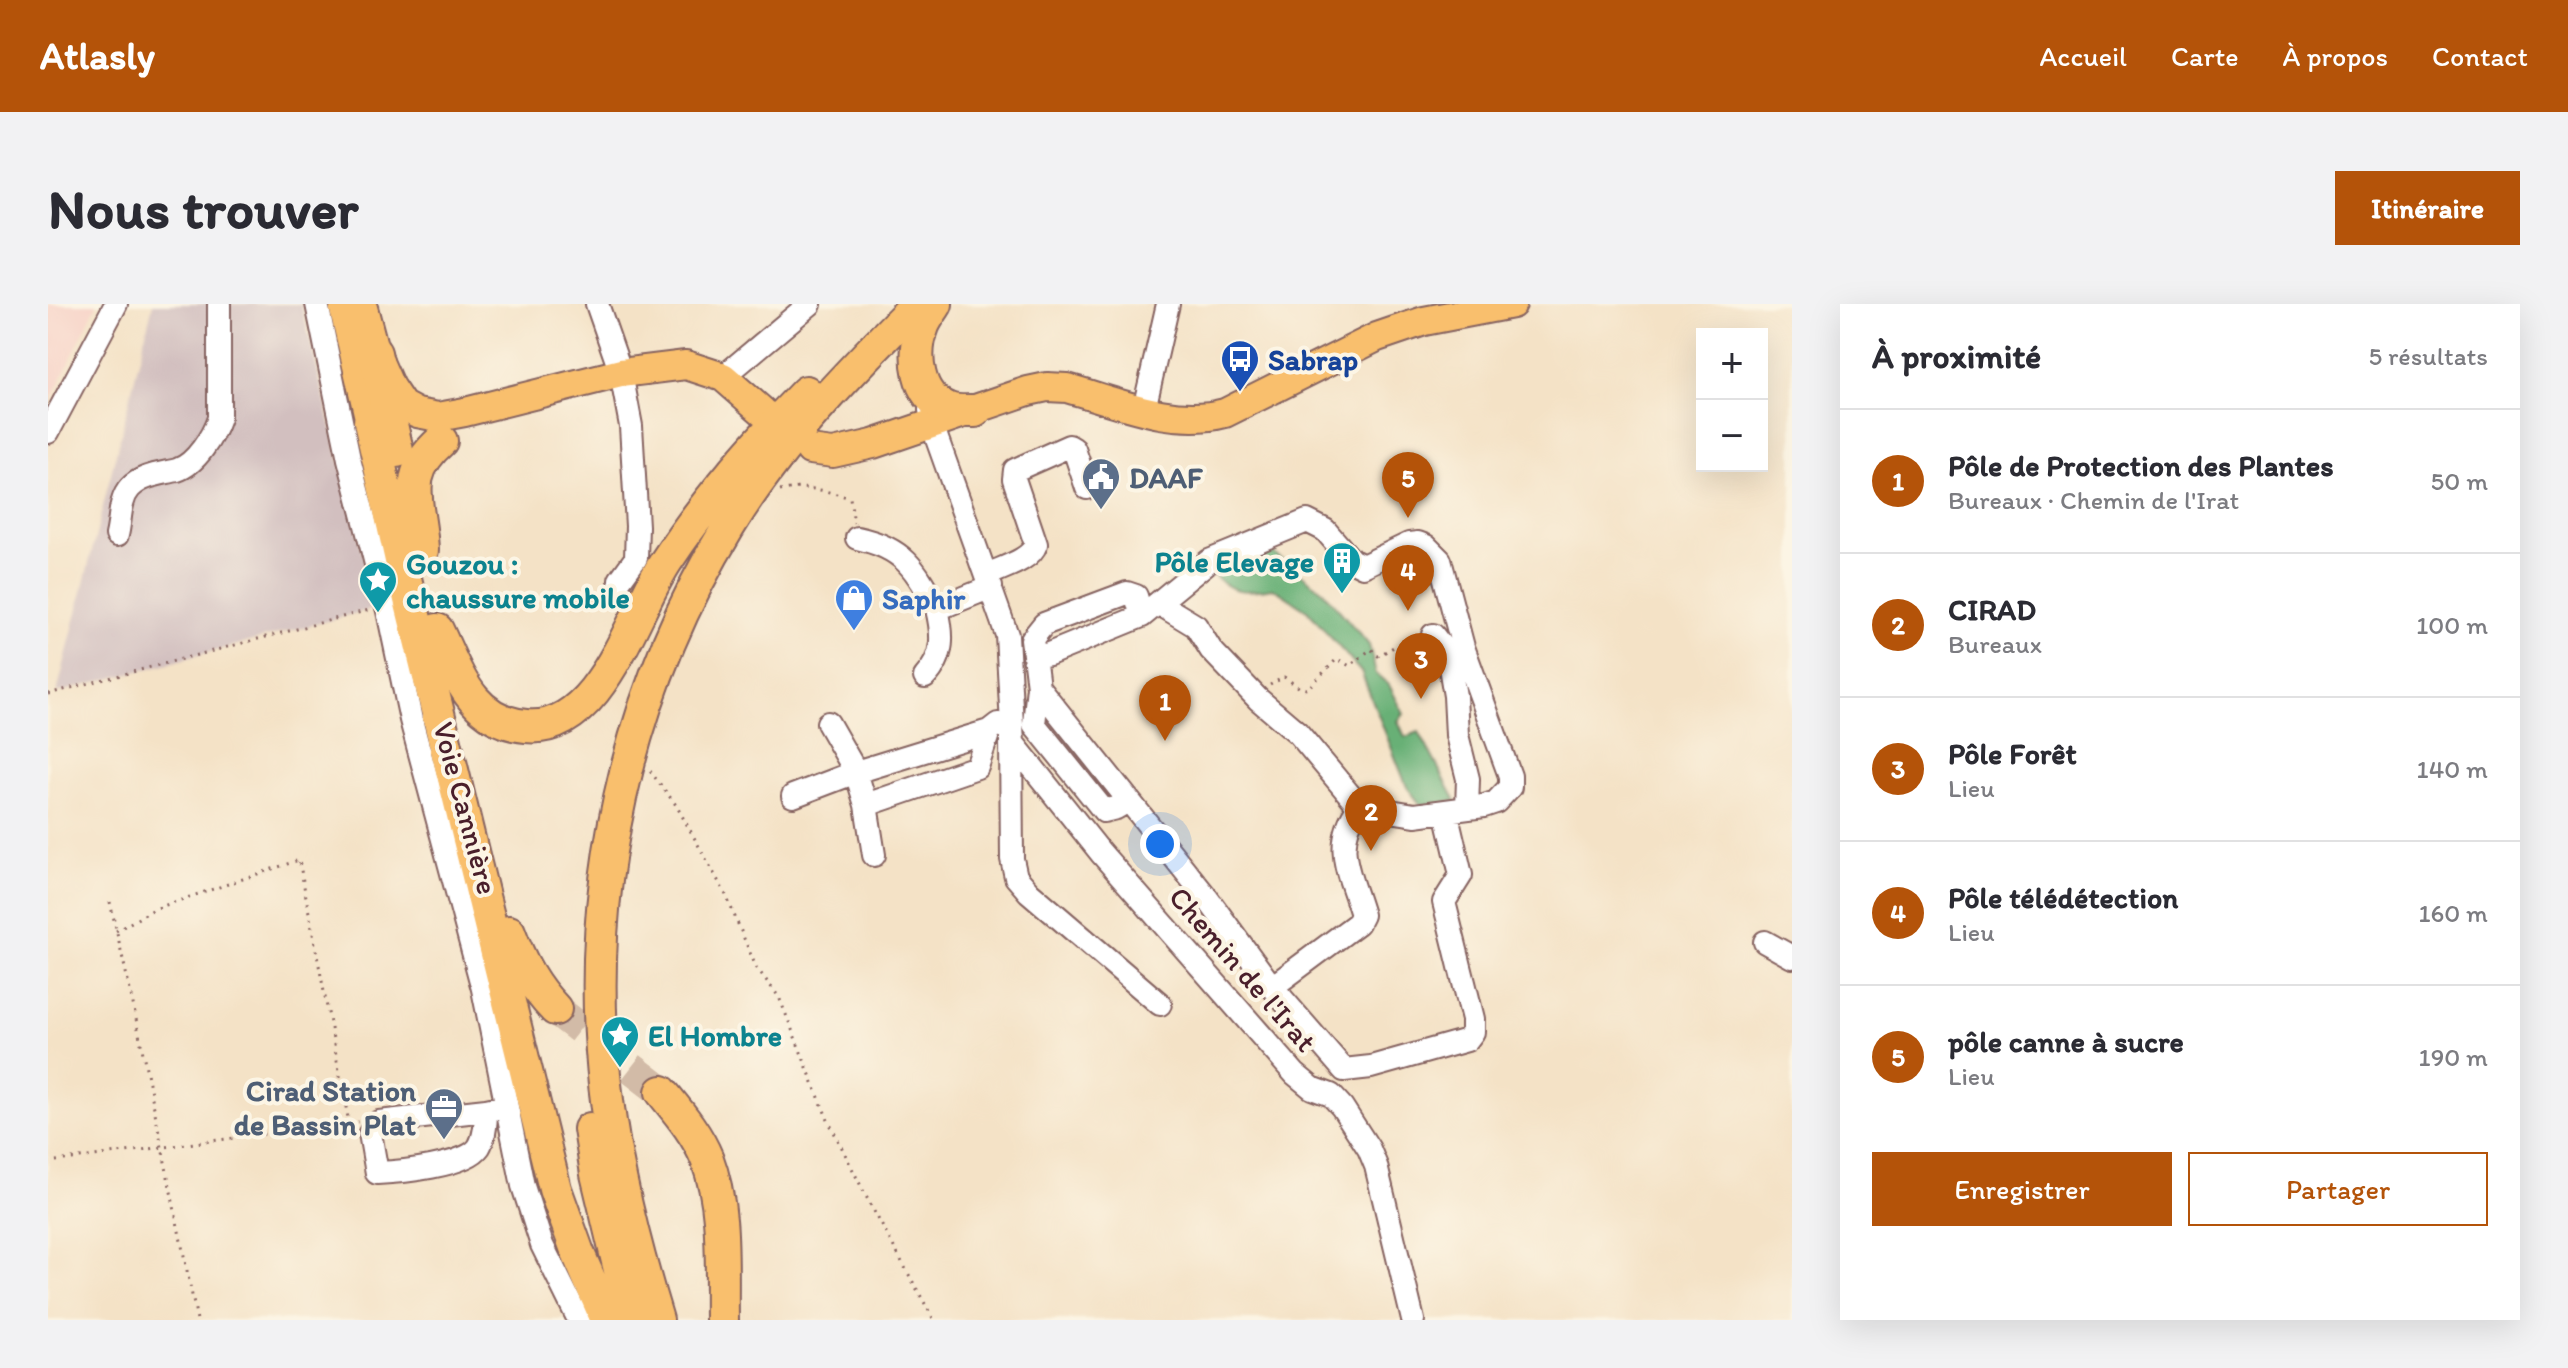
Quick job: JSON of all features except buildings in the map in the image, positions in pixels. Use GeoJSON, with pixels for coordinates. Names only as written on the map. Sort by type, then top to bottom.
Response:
{"type":"FeatureCollection","features":[{"type":"Feature","properties":{"kind":"highway"},"geometry":{"type":"LineString","coordinates":[[437,630],[464,687],[490,716],[532,727],[566,717],[585,702],[602,680],[666,561],[719,488],[888,304]]}},
{"type":"Feature","properties":{"kind":"highway"},"geometry":{"type":"LineString","coordinates":[[657,1320],[618,1166],[601,1035],[600,971],[605,891],[619,797],[637,727],[679,617],[730,525],[760,480],[822,405],[917,304]]}},
{"type":"Feature","properties":{"kind":"highway"},"geometry":{"type":"LineString","coordinates":[[936,304],[923,325],[917,352],[919,373],[927,392],[940,405],[953,411],[975,411]]}},
{"type":"Feature","properties":{"kind":"highway"},"geometry":{"type":"LineString","coordinates":[[375,353],[505,922],[521,964],[555,1009]]}},
{"type":"Feature","properties":{"kind":"highway"},"geometry":{"type":"LineString","coordinates":[[632,1320],[597,1174],[586,1097],[578,979],[588,846],[616,727],[659,616],[687,559],[740,473],[806,392]]}},
{"type":"Feature","properties":{"kind":"highway"},"geometry":{"type":"LineString","coordinates":[[370,422],[407,587],[555,1189],[607,1320]]}},
{"type":"Feature","properties":{"kind":"highway"},"geometry":{"type":"LineString","coordinates":[[422,550],[416,471],[440,429]]}},
{"type":"Feature","properties":{"kind":"highway"},"geometry":{"type":"LineString","coordinates":[[662,1092],[701,1147],[719,1198],[722,1320]]}},
{"type":"Feature","properties":{"kind":"main road"},"geometry":{"type":"LineString","coordinates":[[343,304],[370,422],[396,444],[410,449],[440,429],[538,396],[621,373],[686,365],[723,377],[762,411]]}},
{"type":"Feature","properties":{"kind":"main road"},"geometry":{"type":"LineString","coordinates":[[362,304],[375,353],[402,405],[440,429]]}},
{"type":"Feature","properties":{"kind":"main road"},"geometry":{"type":"LineString","coordinates":[[936,432],[975,411],[1047,387],[1067,388],[1183,419],[1225,413],[1377,337],[1424,321],[1512,304]]}},
{"type":"Feature","properties":{"kind":"main road"},"geometry":{"type":"LineString","coordinates":[[936,432],[1001,408],[1028,391]]}},
{"type":"Feature","properties":{"kind":"main road"},"geometry":{"type":"LineString","coordinates":[[936,432],[1059,398],[1095,396]]}},
{"type":"Feature","properties":{"kind":"street"},"geometry":{"type":"LineString","coordinates":[[48,432],[116,304]]}},
{"type":"Feature","properties":{"kind":"street"},"geometry":{"type":"LineString","coordinates":[[117,535],[121,510],[131,487],[153,474],[181,469],[214,432],[219,418],[219,304]]}},
{"type":"Feature","properties":{"kind":"street","name":"Voie Cannière"},"geometry":{"type":"LineString","coordinates":[[317,304],[349,459],[388,611],[411,720],[483,989],[496,1108],[542,1245],[579,1320]]}},
{"type":"Feature","properties":{"kind":"street"},"geometry":{"type":"LineString","coordinates":[[597,304],[621,373],[631,426],[636,558],[620,580]]}},
{"type":"Feature","properties":{"kind":"street"},"geometry":{"type":"LineString","coordinates":[[723,377],[810,304]]}},
{"type":"Feature","properties":{"kind":"street"},"geometry":{"type":"LineString","coordinates":[[1144,409],[1168,304]]}},
{"type":"Feature","properties":{"kind":"street","name":"Chemin de l'Irat"},"geometry":{"type":"LineString","coordinates":[[919,373],[936,432],[1007,635],[1013,743],[1065,810],[1295,1074],[1312,1088],[1331,1095],[1349,1117],[1376,1166],[1413,1320]]}},
{"type":"Feature","properties":{"kind":"street"},"geometry":{"type":"LineString","coordinates":[[937,609],[989,581],[1033,552],[1036,544],[1014,479],[1015,470],[1069,446],[1074,449],[1087,488]]}},
{"type":"Feature","properties":{"kind":"street"},"geometry":{"type":"LineString","coordinates":[[1007,635],[1030,632],[1038,687],[1207,898],[1272,987],[1344,1070],[1371,1067],[1467,1040],[1473,1032],[1473,1019],[1444,902],[1461,875],[1456,810],[1468,779],[1457,735],[1455,651],[1446,575],[1440,560],[1426,546],[1409,544],[1363,566],[1351,560],[1325,530],[1307,521],[1209,561],[1150,610],[1049,654],[1035,657]]}},
{"type":"Feature","properties":{"kind":"street"},"geometry":{"type":"LineString","coordinates":[[857,538],[879,543],[897,552],[921,579],[937,609],[943,633],[940,653],[925,677]]}},
{"type":"Feature","properties":{"kind":"street"},"geometry":{"type":"LineString","coordinates":[[1150,610],[1196,626],[1211,650],[1258,699],[1298,733],[1359,806],[1397,815],[1456,810],[1496,802],[1510,787],[1510,776],[1455,651],[1433,635]]}},
{"type":"Feature","properties":{"kind":"street"},"geometry":{"type":"LineString","coordinates":[[793,796],[856,772],[989,731],[1011,712]]}},
{"type":"Feature","properties":{"kind":"street"},"geometry":{"type":"LineString","coordinates":[[1011,712],[1012,859],[1016,877],[1029,892],[1160,1004]]}},
{"type":"Feature","properties":{"kind":"street"},"geometry":{"type":"LineString","coordinates":[[828,723],[856,772],[866,805],[874,855]]}},
{"type":"Feature","properties":{"kind":"street"},"geometry":{"type":"LineString","coordinates":[[866,805],[977,767],[989,731]]}},
{"type":"Feature","properties":{"kind":"street"},"geometry":{"type":"LineString","coordinates":[[1272,987],[1358,923],[1362,915],[1342,846],[1347,824],[1359,806]]}},
{"type":"Feature","properties":{"kind":"street"},"geometry":{"type":"LineString","coordinates":[[1765,942],[1792,957]]}},
{"type":"Feature","properties":{"kind":"street"},"geometry":{"type":"LineString","coordinates":[[496,1108],[479,1147],[464,1158],[377,1173],[370,1133],[379,1122],[496,1108]]}},
{"type":"Feature","properties":{"kind":"path"},"geometry":{"type":"LineString","coordinates":[[772,493],[794,487],[824,490],[850,498],[857,538]]}},
{"type":"Feature","properties":{"kind":"path"},"geometry":{"type":"LineString","coordinates":[[48,694],[376,608],[388,611]]}},
{"type":"Feature","properties":{"kind":"path"},"geometry":{"type":"LineString","coordinates":[[1258,699],[1261,692],[1284,677],[1307,689],[1337,659],[1350,666],[1371,649],[1378,656],[1386,654],[1423,629],[1433,635]]}},
{"type":"Feature","properties":{"kind":"path"},"geometry":{"type":"LineString","coordinates":[[645,764],[676,805],[725,893],[756,967],[779,997],[828,1120],[934,1320]]}},
{"type":"Feature","properties":{"kind":"path"},"geometry":{"type":"LineString","coordinates":[[116,931],[154,909],[299,860],[349,1123]]}},
{"type":"Feature","properties":{"kind":"path"},"geometry":{"type":"LineString","coordinates":[[110,902],[197,1320]]}},
{"type":"Feature","properties":{"kind":"path"},"geometry":{"type":"LineString","coordinates":[[48,1162],[358,1121],[375,1126]]}},
{"type":"Feature","properties":{"kind":"shaded area"},"geometry":{"type":"Polygon","coordinates":[[[48,304],[97,304],[48,406],[48,304]]]}},
{"type":"Feature","properties":{"kind":"shaded area"},"geometry":{"type":"Polygon","coordinates":[[[153,304],[301,304],[376,608],[57,693],[153,304]]]}},
{"type":"Feature","properties":{"kind":"green space"},"geometry":{"type":"Polygon","coordinates":[[[1268,549],[1323,591],[1369,645],[1376,674],[1389,685],[1404,714],[1398,721],[1405,737],[1419,732],[1456,801],[1421,805],[1407,787],[1361,672],[1307,610],[1273,588],[1247,591],[1232,588],[1212,572],[1268,549]]]}},
{"type":"Feature","properties":{"kind":"tunnel"},"geometry":{"type":"LineString","coordinates":[[555,1009],[662,1092]]}},
{"type":"Feature","properties":{"kind":"place","name":"Sabrap"},"geometry":{"type":"Point","coordinates":[1240,393]}},
{"type":"Feature","properties":{"kind":"place","name":"DAAF"},"geometry":{"type":"Point","coordinates":[1101,511]}},
{"type":"Feature","properties":{"kind":"place","name":"pôle canne à sucre"},"geometry":{"type":"Point","coordinates":[1408,518]}},
{"type":"Feature","properties":{"kind":"place","name":"Pôle Elevage"},"geometry":{"type":"Point","coordinates":[1342,595]}},
{"type":"Feature","properties":{"kind":"place","name":"Pôle télédétection"},"geometry":{"type":"Point","coordinates":[1408,611]}},
{"type":"Feature","properties":{"kind":"place","name":"Gouzou : chaussure mobile"},"geometry":{"type":"Point","coordinates":[378,614]}},
{"type":"Feature","properties":{"kind":"place","name":"Saphir"},"geometry":{"type":"Point","coordinates":[854,632]}},
{"type":"Feature","properties":{"kind":"place","name":"Pôle Forêt"},"geometry":{"type":"Point","coordinates":[1421,699]}},
{"type":"Feature","properties":{"kind":"place","name":"Pôle de Protection des Plantes"},"geometry":{"type":"Point","coordinates":[1165,741]}},
{"type":"Feature","properties":{"kind":"place","name":"CIRAD"},"geometry":{"type":"Point","coordinates":[1371,851]}},
{"type":"Feature","properties":{"kind":"place","name":"El Hombre"},"geometry":{"type":"Point","coordinates":[620,1069]}},
{"type":"Feature","properties":{"kind":"place","name":"Cirad Station de Bassin Plat"},"geometry":{"type":"Point","coordinates":[444,1141]}}]}
